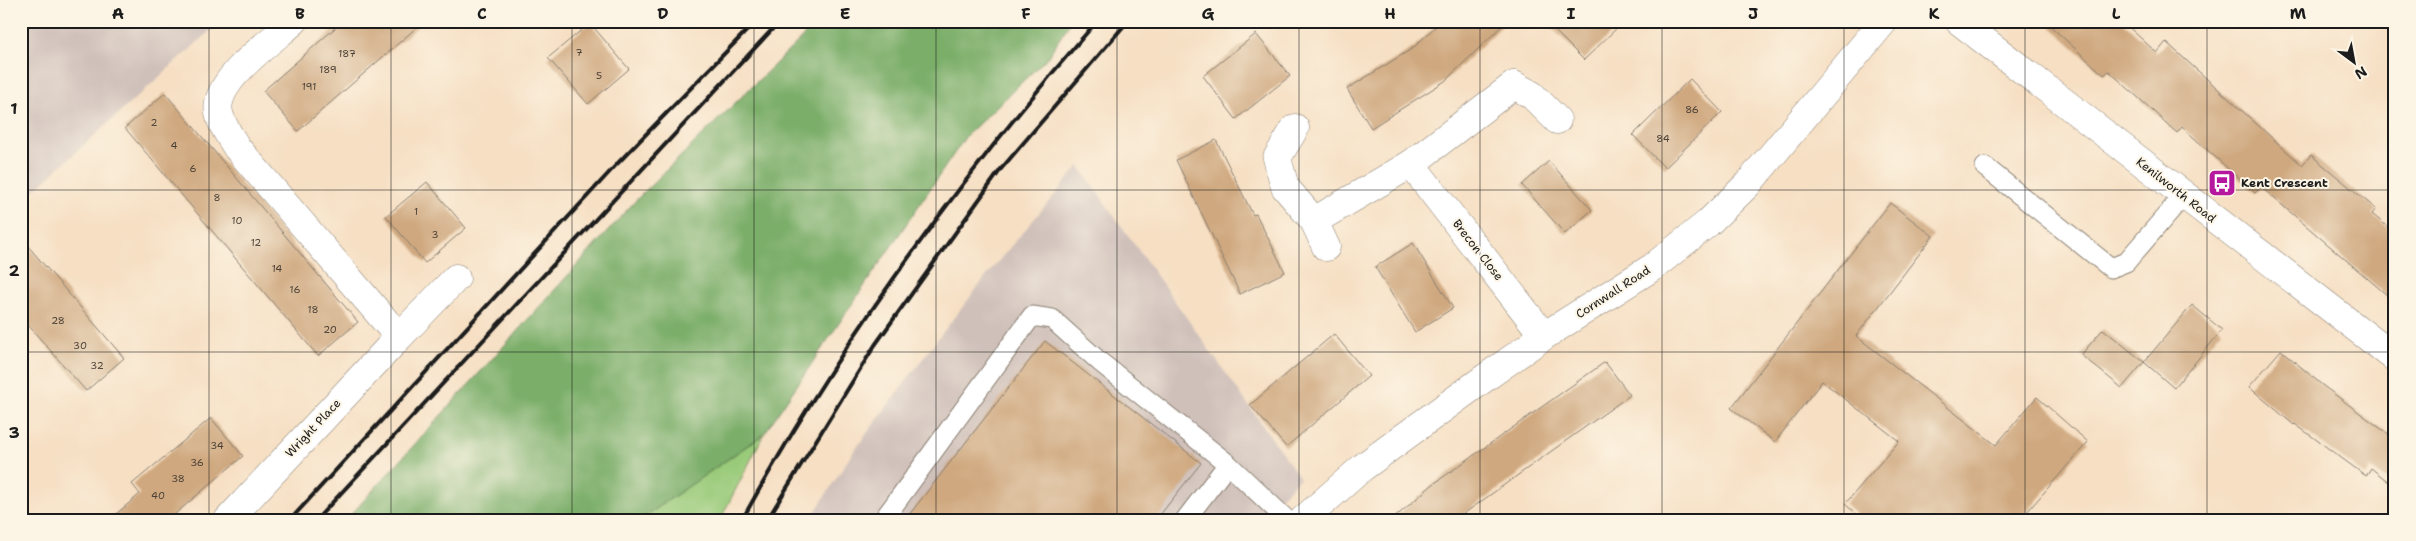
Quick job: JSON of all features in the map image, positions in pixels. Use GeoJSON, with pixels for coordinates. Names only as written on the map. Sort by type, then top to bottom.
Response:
{"type":"FeatureCollection","features":[{"type":"Feature","properties":{"kind":"street"},"geometry":{"type":"LineString","coordinates":[[294,21],[228,82],[218,103],[224,127],[237,148],[399,337]]}},
{"type":"Feature","properties":{"kind":"street","name":"Cornwall Road"},"geometry":{"type":"LineString","coordinates":[[1303,520],[1363,467],[1544,336],[1653,267],[1708,223],[1747,185],[1884,21]]}},
{"type":"Feature","properties":{"kind":"street","name":"Kenilworth Road"},"geometry":{"type":"LineString","coordinates":[[1959,21],[2395,358]]}},
{"type":"Feature","properties":{"kind":"street"},"geometry":{"type":"LineString","coordinates":[[1314,221],[1412,164],[1514,85],[1532,95],[1557,120]]}},
{"type":"Feature","properties":{"kind":"street"},"geometry":{"type":"LineString","coordinates":[[1295,128],[1277,158],[1285,187],[1314,221],[1326,247]]}},
{"type":"Feature","properties":{"kind":"street","name":"Brecon Close"},"geometry":{"type":"LineString","coordinates":[[1412,164],[1544,336]]}},
{"type":"Feature","properties":{"kind":"street","name":"Wright Place"},"geometry":{"type":"LineString","coordinates":[[228,520],[456,278]]}},
{"type":"Feature","properties":{"kind":"lane"},"geometry":{"type":"LineString","coordinates":[[1986,167],[2111,268],[2126,262],[2183,196]]}},
{"type":"Feature","properties":{"kind":"lane"},"geometry":{"type":"LineString","coordinates":[[883,520],[1032,316],[1052,319],[1100,362],[1228,464],[1288,520]]}},
{"type":"Feature","properties":{"kind":"lane"},"geometry":{"type":"LineString","coordinates":[[1185,520],[1228,464]]}},
{"type":"Feature","properties":{"kind":"shaded area"},"geometry":{"type":"Polygon","coordinates":[[[21,21],[221,21],[21,202],[21,21]]]}},
{"type":"Feature","properties":{"kind":"shaded area"},"geometry":{"type":"Polygon","coordinates":[[[1079,166],[1300,478],[1257,520],[810,520],[853,452],[939,337],[996,264],[1079,166]]]}},
{"type":"Feature","properties":{"kind":"green space"},"geometry":{"type":"Polygon","coordinates":[[[819,21],[1071,21],[1047,58],[966,136],[764,434],[640,520],[346,520],[638,198],[819,21]]]}},
{"type":"Feature","properties":{"kind":"green space"},"geometry":{"type":"Polygon","coordinates":[[[764,434],[720,520],[640,520],[764,434]]]}},
{"type":"Feature","properties":{"kind":"building"},"geometry":{"type":"Polygon","coordinates":[[[343,21],[424,21],[298,131],[263,91],[343,21]]]}},
{"type":"Feature","properties":{"kind":"building"},"geometry":{"type":"Polygon","coordinates":[[[1441,21],[1507,21],[1445,81],[1371,128],[1347,89],[1413,48],[1441,21]]]}},
{"type":"Feature","properties":{"kind":"building"},"geometry":{"type":"Polygon","coordinates":[[[1545,21],[1624,21],[1584,60],[1545,21]]]}},
{"type":"Feature","properties":{"kind":"building"},"geometry":{"type":"Polygon","coordinates":[[[2045,21],[2122,21],[2157,53],[2166,42],[2302,165],[2311,155],[2376,209],[2372,214],[2395,233],[2395,302],[2261,187],[2255,193],[2182,127],[2177,133],[2109,71],[2104,75],[2045,21]]]}},
{"type":"Feature","properties":{"kind":"building"},"geometry":{"type":"Polygon","coordinates":[[[590,23],[629,69],[588,104],[548,58],[590,23]]]}},
{"type":"Feature","properties":{"kind":"building"},"geometry":{"type":"Polygon","coordinates":[[[1256,34],[1290,76],[1236,119],[1203,76],[1256,34]]]}},
{"type":"Feature","properties":{"kind":"building"},"geometry":{"type":"Polygon","coordinates":[[[1690,79],[1722,112],[1665,168],[1633,135],[1690,79]]]}},
{"type":"Feature","properties":{"kind":"building"},"geometry":{"type":"Polygon","coordinates":[[[165,93],[358,322],[318,356],[125,128],[165,93]]]}},
{"type":"Feature","properties":{"kind":"building"},"geometry":{"type":"Polygon","coordinates":[[[1216,140],[1253,215],[1256,214],[1285,272],[1240,294],[1176,160],[1216,140]]]}},
{"type":"Feature","properties":{"kind":"building"},"geometry":{"type":"Polygon","coordinates":[[[1549,161],[1592,210],[1565,234],[1522,185],[1549,161]]]}},
{"type":"Feature","properties":{"kind":"building"},"geometry":{"type":"Polygon","coordinates":[[[427,182],[466,228],[425,263],[386,216],[427,182]]]}},
{"type":"Feature","properties":{"kind":"building"},"geometry":{"type":"Polygon","coordinates":[[[1890,203],[1933,236],[1856,336],[1996,445],[2037,397],[2088,442],[2020,520],[1863,520],[1845,504],[1899,441],[1822,381],[1775,442],[1731,408],[1890,203]]]}},
{"type":"Feature","properties":{"kind":"building"},"geometry":{"type":"Polygon","coordinates":[[[21,238],[124,358],[86,391],[21,317],[21,238]]]}},
{"type":"Feature","properties":{"kind":"building"},"geometry":{"type":"Polygon","coordinates":[[[1413,243],[1453,308],[1415,332],[1375,267],[1413,243]]]}},
{"type":"Feature","properties":{"kind":"building"},"geometry":{"type":"Polygon","coordinates":[[[2192,305],[2222,330],[2174,388],[2144,362],[2192,305]]]}},
{"type":"Feature","properties":{"kind":"building"},"geometry":{"type":"Polygon","coordinates":[[[2103,329],[2144,362],[2122,388],[2081,355],[2103,329]]]}},
{"type":"Feature","properties":{"kind":"building"},"geometry":{"type":"Polygon","coordinates":[[[1334,334],[1369,376],[1286,447],[1250,405],[1334,334]]]}},
{"type":"Feature","properties":{"kind":"building"},"geometry":{"type":"Polygon","coordinates":[[[1045,341],[1201,463],[1156,520],[905,520],[1045,341]]]}},
{"type":"Feature","properties":{"kind":"building"},"geometry":{"type":"Polygon","coordinates":[[[2281,350],[2322,385],[2395,439],[2395,487],[2371,468],[2366,476],[2294,425],[2249,387],[2281,350]]]}},
{"type":"Feature","properties":{"kind":"building"},"geometry":{"type":"Polygon","coordinates":[[[1605,362],[1630,395],[1455,520],[1392,520],[1432,485],[1605,362]]]}},
{"type":"Feature","properties":{"kind":"building"},"geometry":{"type":"Polygon","coordinates":[[[211,418],[243,456],[168,520],[109,520],[140,494],[132,484],[211,418]]]}},
{"type":"Feature","properties":{"kind":"railway"},"geometry":{"type":"LineString","coordinates":[[290,520],[617,164],[756,21]]}},
{"type":"Feature","properties":{"kind":"railway"},"geometry":{"type":"LineString","coordinates":[[316,520],[780,21]]}},
{"type":"Feature","properties":{"kind":"railway"},"geometry":{"type":"LineString","coordinates":[[742,520],[820,388],[906,261],[998,139],[1097,21]]}},
{"type":"Feature","properties":{"kind":"railway"},"geometry":{"type":"LineString","coordinates":[[767,520],[875,345],[1001,169],[1128,21]]}},
{"type":"Feature","properties":{"kind":"place","name":"Kent Crescent"},"geometry":{"type":"Point","coordinates":[2222,183]}}]}
